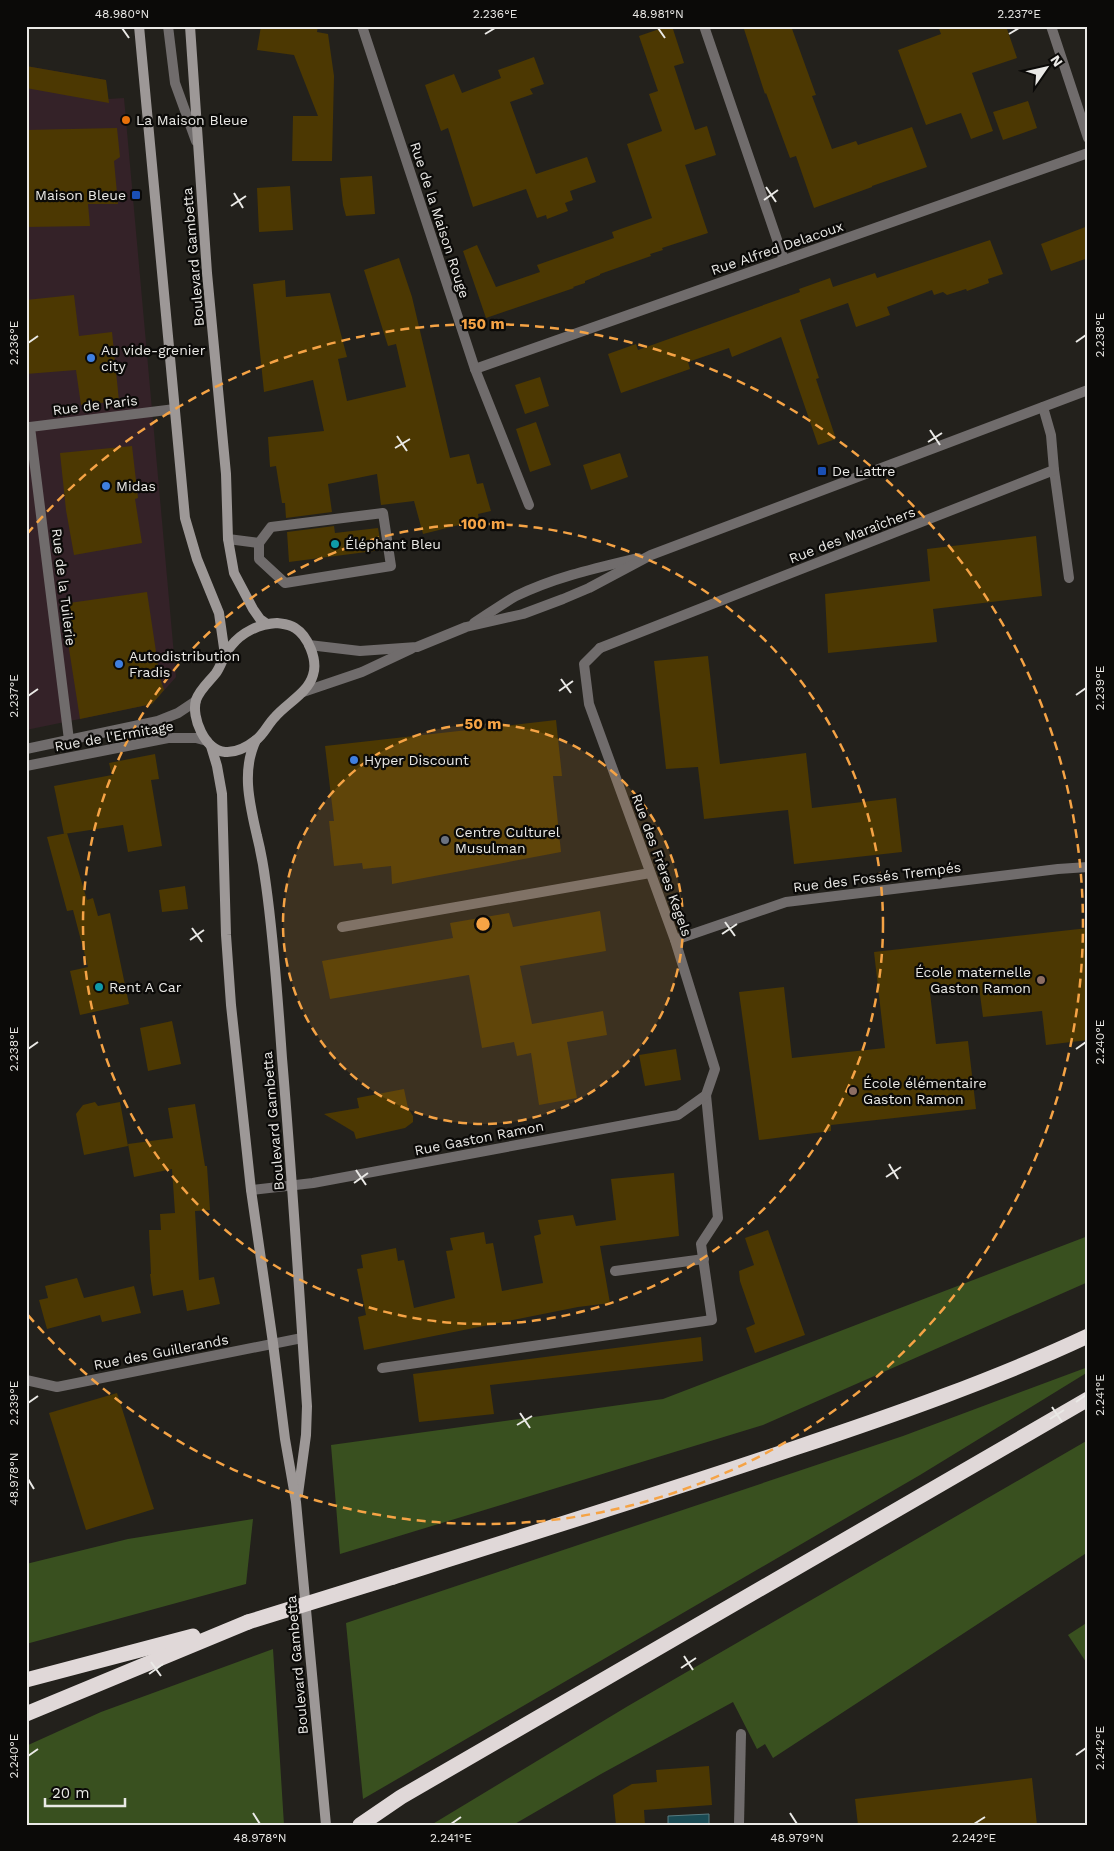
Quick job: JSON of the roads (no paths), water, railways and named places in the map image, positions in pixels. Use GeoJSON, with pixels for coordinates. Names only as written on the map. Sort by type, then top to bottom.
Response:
{"type":"FeatureCollection","features":[{"type":"Feature","properties":{"kind":"highway"},"geometry":{"type":"LineString","coordinates":[[26,1680],[248,1622],[733,1470],[897,1414],[1052,1353],[1088,1336]]}},
{"type":"Feature","properties":{"kind":"highway"},"geometry":{"type":"LineString","coordinates":[[360,1825],[401,1797],[1088,1399]]}},
{"type":"Feature","properties":{"kind":"highway"},"geometry":{"type":"LineString","coordinates":[[26,1714],[248,1622]]}},
{"type":"Feature","properties":{"kind":"main road"},"geometry":{"type":"LineString","coordinates":[[139,26],[185,518],[197,558],[219,613],[225,655]]}},
{"type":"Feature","properties":{"kind":"main road","name":"Boulevard Gambetta"},"geometry":{"type":"LineString","coordinates":[[190,26],[207,274],[226,474],[228,539],[234,573],[253,609],[267,624]]}},
{"type":"Feature","properties":{"kind":"main road"},"geometry":{"type":"LineString","coordinates":[[267,624],[288,624],[296,628],[303,635],[309,645],[315,665],[313,675],[303,692],[275,717],[256,740],[240,750],[222,752],[209,744],[197,720],[196,701],[200,692],[216,672],[230,646],[242,635],[256,627],[267,624]]}},
{"type":"Feature","properties":{"kind":"main road","name":"Boulevard Gambetta"},"geometry":{"type":"LineString","coordinates":[[256,740],[252,749],[248,782],[250,811],[258,838],[274,955],[293,1186],[307,1406],[306,1435],[296,1502]]}},
{"type":"Feature","properties":{"kind":"main road","name":"Boulevard Gambetta"},"geometry":{"type":"LineString","coordinates":[[209,744],[217,766],[222,794],[226,942],[251,1190],[285,1439],[296,1502],[326,1825]]}},
{"type":"Feature","properties":{"kind":"street"},"geometry":{"type":"LineString","coordinates":[[168,26],[175,83],[198,147]]}},
{"type":"Feature","properties":{"kind":"street","name":"Rue de la Maison Rouge"},"geometry":{"type":"LineString","coordinates":[[362,26],[475,368],[529,505]]}},
{"type":"Feature","properties":{"kind":"street"},"geometry":{"type":"LineString","coordinates":[[704,26],[784,260]]}},
{"type":"Feature","properties":{"kind":"street"},"geometry":{"type":"LineString","coordinates":[[1051,26],[1088,138]]}},
{"type":"Feature","properties":{"kind":"street","name":"Rue Alfred Delacoux"},"geometry":{"type":"LineString","coordinates":[[475,368],[1088,153]]}},
{"type":"Feature","properties":{"kind":"street"},"geometry":{"type":"LineString","coordinates":[[303,692],[362,672],[466,627],[523,614],[563,599],[589,588],[651,555],[1088,390]]}},
{"type":"Feature","properties":{"kind":"street"},"geometry":{"type":"LineString","coordinates":[[1043,407],[1051,435],[1069,578]]}},
{"type":"Feature","properties":{"kind":"street","name":"Rue de Paris"},"geometry":{"type":"LineString","coordinates":[[31,438],[30,427],[175,409]]}},
{"type":"Feature","properties":{"kind":"street","name":"Rue de la Tuilerie"},"geometry":{"type":"LineString","coordinates":[[31,438],[69,740]]}},
{"type":"Feature","properties":{"kind":"street","name":"Rue des Maraîchers"},"geometry":{"type":"LineString","coordinates":[[600,648],[1054,470]]}},
{"type":"Feature","properties":{"kind":"street"},"geometry":{"type":"LineString","coordinates":[[384,513],[392,566],[285,583],[259,559],[259,543],[271,527],[384,513]]}},
{"type":"Feature","properties":{"kind":"street"},"geometry":{"type":"LineString","coordinates":[[228,539],[259,543]]}},
{"type":"Feature","properties":{"kind":"street"},"geometry":{"type":"LineString","coordinates":[[466,627],[516,596],[555,580],[582,571],[651,555]]}},
{"type":"Feature","properties":{"kind":"street"},"geometry":{"type":"LineString","coordinates":[[309,645],[360,651],[417,647]]}},
{"type":"Feature","properties":{"kind":"street","name":"Rue des Frères Kegels"},"geometry":{"type":"LineString","coordinates":[[600,648],[584,664],[589,704],[675,940],[716,1069],[706,1095]]}},
{"type":"Feature","properties":{"kind":"street","name":"Rue de l'Ermitage"},"geometry":{"type":"LineString","coordinates":[[26,748],[158,721],[178,713],[196,701]]}},
{"type":"Feature","properties":{"kind":"street","name":"Rue de l'Ermitage"},"geometry":{"type":"LineString","coordinates":[[26,766],[168,738],[196,738],[209,744]]}},
{"type":"Feature","properties":{"kind":"street","name":"Rue des Fossés Trempés"},"geometry":{"type":"LineString","coordinates":[[675,940],[786,902],[1088,867]]}},
{"type":"Feature","properties":{"kind":"street"},"geometry":{"type":"LineString","coordinates":[[342,926],[650,873]]}},
{"type":"Feature","properties":{"kind":"street"},"geometry":{"type":"LineString","coordinates":[[382,1368],[712,1320],[701,1244],[718,1218],[706,1095]]}},
{"type":"Feature","properties":{"kind":"street","name":"Rue Gaston Ramon"},"geometry":{"type":"LineString","coordinates":[[251,1190],[293,1186],[678,1115],[706,1095]]}},
{"type":"Feature","properties":{"kind":"street"},"geometry":{"type":"LineString","coordinates":[[615,1271],[704,1259]]}},
{"type":"Feature","properties":{"kind":"street","name":"Rue des Guillerands"},"geometry":{"type":"LineString","coordinates":[[26,1380],[57,1387],[302,1338]]}},
{"type":"Feature","properties":{"kind":"street"},"geometry":{"type":"LineString","coordinates":[[739,1825],[740,1734]]}},
{"type":"Feature","properties":{"kind":"water"},"geometry":{"type":"Polygon","coordinates":[[[709,1814],[709,1825],[668,1825],[668,1816],[709,1814]]]}},
{"type":"Feature","properties":{"kind":"place","name":"La Maison Bleue"},"geometry":{"type":"Point","coordinates":[126,120]}},
{"type":"Feature","properties":{"kind":"place","name":"Maison Bleue"},"geometry":{"type":"Point","coordinates":[136,195]}},
{"type":"Feature","properties":{"kind":"place","name":"Au vide-grenier city"},"geometry":{"type":"Point","coordinates":[91,358]}},
{"type":"Feature","properties":{"kind":"place","name":"De Lattre"},"geometry":{"type":"Point","coordinates":[822,471]}},
{"type":"Feature","properties":{"kind":"place","name":"Midas"},"geometry":{"type":"Point","coordinates":[106,486]}},
{"type":"Feature","properties":{"kind":"place","name":"Éléphant Bleu"},"geometry":{"type":"Point","coordinates":[335,544]}},
{"type":"Feature","properties":{"kind":"place","name":"Autodistribution Fradis"},"geometry":{"type":"Point","coordinates":[119,664]}},
{"type":"Feature","properties":{"kind":"place","name":"Hyper Discount"},"geometry":{"type":"Point","coordinates":[354,760]}},
{"type":"Feature","properties":{"kind":"place","name":"Centre Culturel Musulman"},"geometry":{"type":"Point","coordinates":[445,840]}},
{"type":"Feature","properties":{"kind":"place","name":"École maternelle Gaston Ramon"},"geometry":{"type":"Point","coordinates":[1041,980]}},
{"type":"Feature","properties":{"kind":"place","name":"Rent A Car"},"geometry":{"type":"Point","coordinates":[99,987]}},
{"type":"Feature","properties":{"kind":"place","name":"École élémentaire Gaston Ramon"},"geometry":{"type":"Point","coordinates":[853,1091]}}]}
